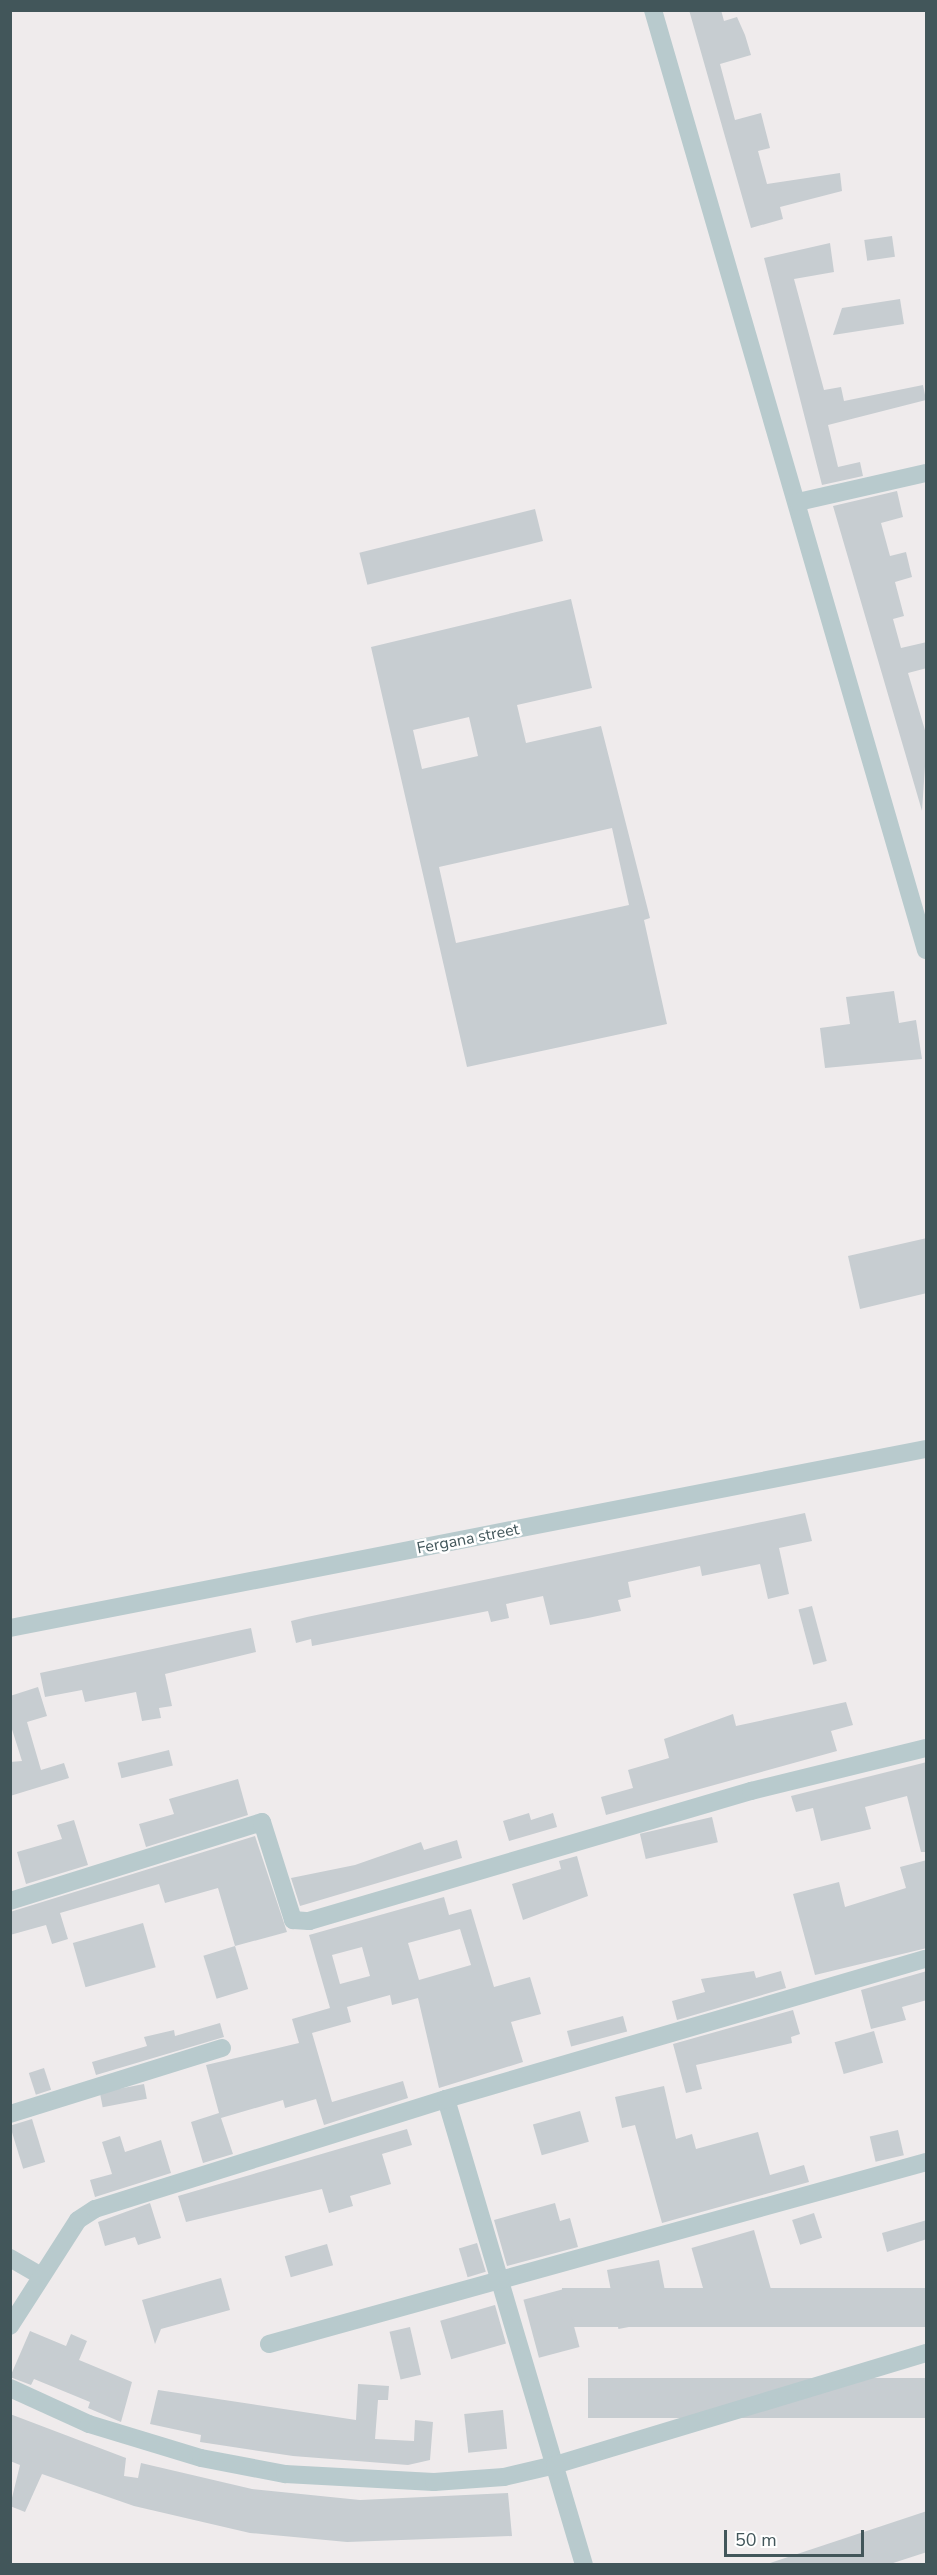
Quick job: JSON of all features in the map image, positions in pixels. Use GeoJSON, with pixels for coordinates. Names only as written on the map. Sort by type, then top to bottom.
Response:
{"type":"FeatureCollection","features":[{"type":"Feature","properties":{"kind":"street"},"geometry":{"type":"LineString","coordinates":[[653,10],[927,950]]}},
{"type":"Feature","properties":{"kind":"street"},"geometry":{"type":"LineString","coordinates":[[798,502],[927,473]]}},
{"type":"Feature","properties":{"kind":"street","name":"Fergana street"},"geometry":{"type":"LineString","coordinates":[[10,1628],[927,1449]]}},
{"type":"Feature","properties":{"kind":"street"},"geometry":{"type":"LineString","coordinates":[[10,1901],[262,1822],[293,1920],[309,1921],[751,1791],[927,1748]]}},
{"type":"Feature","properties":{"kind":"street"},"geometry":{"type":"LineString","coordinates":[[10,2326],[39,2276],[78,2220],[95,2210],[446,2099],[927,1959]]}},
{"type":"Feature","properties":{"kind":"street"},"geometry":{"type":"LineString","coordinates":[[10,2114],[222,2048]]}},
{"type":"Feature","properties":{"kind":"street"},"geometry":{"type":"LineString","coordinates":[[446,2099],[584,2565]]}},
{"type":"Feature","properties":{"kind":"street"},"geometry":{"type":"LineString","coordinates":[[269,2344],[927,2162]]}},
{"type":"Feature","properties":{"kind":"street"},"geometry":{"type":"LineString","coordinates":[[10,2258],[39,2276]]}},
{"type":"Feature","properties":{"kind":"street"},"geometry":{"type":"LineString","coordinates":[[10,2388],[89,2424],[201,2458],[285,2474],[434,2482],[504,2477],[555,2465],[927,2353]]}},
{"type":"Feature","properties":{"kind":"building"},"geometry":{"type":"Polygon","coordinates":[[[689,10],[721,10],[724,21],[737,17],[751,55],[720,64],[735,120],[761,113],[770,148],[758,151],[767,184],[840,173],[842,191],[780,207],[783,219],[751,228],[689,10]]]}},
{"type":"Feature","properties":{"kind":"building"},"geometry":{"type":"Polygon","coordinates":[[[892,236],[895,257],[867,261],[864,240],[892,236]]]}},
{"type":"Feature","properties":{"kind":"building"},"geometry":{"type":"Polygon","coordinates":[[[830,243],[834,272],[794,279],[824,390],[841,387],[844,401],[923,385],[926,400],[828,425],[838,467],[860,462],[863,476],[822,485],[764,258],[830,243]]]}},
{"type":"Feature","properties":{"kind":"building"},"geometry":{"type":"Polygon","coordinates":[[[900,299],[904,324],[833,335],[842,308],[900,299]]]}},
{"type":"Feature","properties":{"kind":"building"},"geometry":{"type":"Polygon","coordinates":[[[897,491],[903,517],[881,523],[890,556],[906,552],[912,577],[895,582],[904,616],[893,619],[901,648],[927,642],[927,668],[908,673],[927,737],[922,811],[833,506],[897,491]]]}},
{"type":"Feature","properties":{"kind":"building"},"geometry":{"type":"Polygon","coordinates":[[[535,509],[543,541],[367,585],[359,553],[535,509]]]}},
{"type":"Feature","properties":{"kind":"building"},"geometry":{"type":"Polygon","coordinates":[[[571,599],[592,688],[517,705],[526,743],[601,726],[650,918],[644,920],[667,1024],[467,1067],[371,647],[571,599]],[[469,717],[413,730],[422,769],[478,756],[469,717]],[[612,828],[439,867],[456,943],[629,905],[612,828]]]}},
{"type":"Feature","properties":{"kind":"building"},"geometry":{"type":"Polygon","coordinates":[[[894,991],[899,1023],[916,1020],[922,1059],[825,1068],[820,1028],[850,1024],[846,997],[894,991]]]}},
{"type":"Feature","properties":{"kind":"building"},"geometry":{"type":"Polygon","coordinates":[[[927,1238],[927,1293],[860,1309],[848,1256],[927,1238]]]}},
{"type":"Feature","properties":{"kind":"building"},"geometry":{"type":"Polygon","coordinates":[[[805,1513],[812,1541],[779,1548],[789,1594],[768,1599],[760,1564],[702,1576],[700,1566],[628,1582],[631,1597],[618,1600],[621,1611],[588,1618],[550,1625],[543,1596],[506,1604],[509,1618],[491,1622],[488,1611],[312,1646],[311,1639],[296,1643],[291,1621],[805,1513]]]}},
{"type":"Feature","properties":{"kind":"building"},"geometry":{"type":"Polygon","coordinates":[[[812,1606],[827,1661],[813,1665],[798,1610],[812,1606]]]}},
{"type":"Feature","properties":{"kind":"building"},"geometry":{"type":"Polygon","coordinates":[[[251,1628],[256,1652],[165,1674],[172,1706],[159,1708],[161,1718],[142,1721],[136,1692],[85,1702],[82,1690],[45,1697],[40,1673],[251,1628]]]}},
{"type":"Feature","properties":{"kind":"building"},"geometry":{"type":"Polygon","coordinates":[[[38,1687],[47,1716],[27,1722],[41,1770],[64,1763],[69,1778],[10,1796],[10,1762],[22,1761],[10,1723],[10,1696],[38,1687]]]}},
{"type":"Feature","properties":{"kind":"building"},"geometry":{"type":"Polygon","coordinates":[[[846,1702],[853,1725],[831,1731],[837,1751],[606,1815],[601,1797],[633,1788],[628,1770],[669,1758],[664,1739],[733,1714],[736,1726],[846,1702]]]}},
{"type":"Feature","properties":{"kind":"building"},"geometry":{"type":"Polygon","coordinates":[[[169,1750],[173,1766],[121,1778],[118,1763],[169,1750]]]}},
{"type":"Feature","properties":{"kind":"building"},"geometry":{"type":"Polygon","coordinates":[[[927,1762],[927,1852],[921,1852],[907,1796],[865,1807],[871,1829],[821,1841],[813,1808],[796,1812],[791,1796],[927,1762]]]}},
{"type":"Feature","properties":{"kind":"building"},"geometry":{"type":"Polygon","coordinates":[[[238,1779],[248,1815],[146,1847],[139,1824],[174,1814],[169,1799],[238,1779]]]}},
{"type":"Feature","properties":{"kind":"building"},"geometry":{"type":"Polygon","coordinates":[[[529,1813],[531,1820],[553,1813],[557,1827],[509,1841],[503,1821],[529,1813]]]}},
{"type":"Feature","properties":{"kind":"building"},"geometry":{"type":"Polygon","coordinates":[[[712,1817],[718,1842],[646,1859],[640,1834],[712,1817]]]}},
{"type":"Feature","properties":{"kind":"building"},"geometry":{"type":"Polygon","coordinates":[[[74,1820],[88,1865],[26,1884],[17,1852],[62,1839],[57,1825],[74,1820]]]}},
{"type":"Feature","properties":{"kind":"building"},"geometry":{"type":"Polygon","coordinates":[[[255,1836],[287,1932],[235,1946],[218,1888],[165,1903],[159,1884],[60,1913],[68,1939],[52,1944],[46,1925],[10,1935],[10,1912],[255,1836]]]}},
{"type":"Feature","properties":{"kind":"building"},"geometry":{"type":"Polygon","coordinates":[[[457,1840],[462,1858],[300,1906],[291,1878],[355,1865],[421,1842],[424,1850],[457,1840]]]}},
{"type":"Feature","properties":{"kind":"building"},"geometry":{"type":"Polygon","coordinates":[[[577,1856],[588,1896],[523,1920],[512,1884],[561,1869],[559,1861],[577,1856]]]}},
{"type":"Feature","properties":{"kind":"building"},"geometry":{"type":"Polygon","coordinates":[[[927,1860],[927,1948],[815,1975],[793,1894],[839,1882],[845,1907],[906,1888],[900,1867],[927,1860]]]}},
{"type":"Feature","properties":{"kind":"building"},"geometry":{"type":"Polygon","coordinates":[[[444,1897],[449,1915],[471,1909],[494,1987],[530,1977],[541,2014],[511,2022],[523,2062],[439,2088],[418,1998],[392,2005],[390,1995],[347,2007],[351,2022],[312,2033],[332,2102],[403,2081],[408,2098],[324,2125],[316,2099],[285,2108],[283,2100],[221,2118],[233,2154],[203,2163],[191,2122],[219,2113],[206,2065],[299,2043],[292,2019],[330,2008],[309,1935],[444,1897]],[[460,1929],[408,1943],[419,1980],[471,1965],[460,1929]],[[362,1947],[332,1955],[340,1984],[370,1976],[362,1947]]]}},
{"type":"Feature","properties":{"kind":"building"},"geometry":{"type":"Polygon","coordinates":[[[143,1923],[156,1967],[86,1987],[73,1943],[143,1923]]]}},
{"type":"Feature","properties":{"kind":"building"},"geometry":{"type":"Polygon","coordinates":[[[235,1946],[248,1989],[217,1999],[203,1956],[235,1946]]]}},
{"type":"Feature","properties":{"kind":"building"},"geometry":{"type":"Polygon","coordinates":[[[754,1971],[756,1978],[781,1971],[786,1988],[677,2020],[672,2001],[705,1992],[701,1979],[754,1971]]]}},
{"type":"Feature","properties":{"kind":"building"},"geometry":{"type":"Polygon","coordinates":[[[927,1971],[927,2000],[902,2007],[906,2020],[871,2029],[861,1990],[927,1971]]]}},
{"type":"Feature","properties":{"kind":"building"},"geometry":{"type":"Polygon","coordinates":[[[793,2010],[800,2034],[791,2037],[792,2043],[696,2065],[702,2089],[686,2093],[673,2044],[793,2010]]]}},
{"type":"Feature","properties":{"kind":"building"},"geometry":{"type":"Polygon","coordinates":[[[623,2016],[627,2031],[571,2046],[567,2031],[623,2016]]]}},
{"type":"Feature","properties":{"kind":"building"},"geometry":{"type":"Polygon","coordinates":[[[220,2023],[224,2037],[96,2075],[92,2062],[147,2046],[144,2037],[174,2030],[175,2036],[220,2023]]]}},
{"type":"Feature","properties":{"kind":"building"},"geometry":{"type":"Polygon","coordinates":[[[874,2031],[883,2063],[844,2074],[835,2042],[874,2031]]]}},
{"type":"Feature","properties":{"kind":"building"},"geometry":{"type":"Polygon","coordinates":[[[44,2068],[51,2090],[36,2095],[29,2073],[44,2068]]]}},
{"type":"Feature","properties":{"kind":"building"},"geometry":{"type":"Polygon","coordinates":[[[144,2084],[147,2099],[103,2107],[100,2093],[144,2084]]]}},
{"type":"Feature","properties":{"kind":"building"},"geometry":{"type":"Polygon","coordinates":[[[664,2086],[676,2139],[692,2134],[696,2149],[758,2132],[770,2175],[804,2165],[809,2182],[662,2223],[635,2125],[622,2128],[615,2097],[664,2086]]]}},
{"type":"Feature","properties":{"kind":"building"},"geometry":{"type":"Polygon","coordinates":[[[580,2111],[589,2142],[542,2155],[533,2125],[580,2111]]]}},
{"type":"Feature","properties":{"kind":"building"},"geometry":{"type":"Polygon","coordinates":[[[32,2119],[45,2162],[23,2169],[10,2126],[32,2119]]]}},
{"type":"Feature","properties":{"kind":"building"},"geometry":{"type":"Polygon","coordinates":[[[407,2129],[412,2145],[382,2154],[391,2184],[350,2196],[353,2206],[329,2213],[322,2189],[186,2222],[178,2196],[407,2129]]]}},
{"type":"Feature","properties":{"kind":"building"},"geometry":{"type":"Polygon","coordinates":[[[898,2130],[904,2155],[876,2162],[870,2137],[898,2130]]]}},
{"type":"Feature","properties":{"kind":"building"},"geometry":{"type":"Polygon","coordinates":[[[120,2136],[125,2152],[161,2140],[171,2173],[95,2197],[90,2180],[112,2174],[102,2142],[120,2136]]]}},
{"type":"Feature","properties":{"kind":"building"},"geometry":{"type":"Polygon","coordinates":[[[150,2203],[161,2238],[138,2245],[135,2237],[105,2246],[98,2222],[150,2203]]]}},
{"type":"Feature","properties":{"kind":"building"},"geometry":{"type":"Polygon","coordinates":[[[555,2203],[560,2221],[570,2218],[578,2247],[507,2266],[494,2220],[555,2203]]]}},
{"type":"Feature","properties":{"kind":"building"},"geometry":{"type":"Polygon","coordinates":[[[814,2213],[822,2238],[800,2245],[792,2220],[814,2213]]]}},
{"type":"Feature","properties":{"kind":"building"},"geometry":{"type":"Polygon","coordinates":[[[927,2220],[927,2239],[887,2252],[882,2233],[927,2220]]]}},
{"type":"Feature","properties":{"kind":"building"},"geometry":{"type":"Polygon","coordinates":[[[754,2230],[771,2289],[708,2307],[692,2248],[754,2230]]]}},
{"type":"Feature","properties":{"kind":"building"},"geometry":{"type":"Polygon","coordinates":[[[477,2243],[486,2272],[468,2277],[459,2249],[477,2243]]]}},
{"type":"Feature","properties":{"kind":"building"},"geometry":{"type":"Polygon","coordinates":[[[327,2244],[333,2265],[291,2277],[285,2256],[327,2244]]]}},
{"type":"Feature","properties":{"kind":"building"},"geometry":{"type":"Polygon","coordinates":[[[659,2260],[670,2319],[618,2329],[607,2270],[659,2260]]]}},
{"type":"Feature","properties":{"kind":"building"},"geometry":{"type":"Polygon","coordinates":[[[221,2278],[230,2310],[161,2329],[155,2344],[142,2300],[221,2278]]]}},
{"type":"Feature","properties":{"kind":"building"},"geometry":{"type":"Polygon","coordinates":[[[562,2288],[926,2288],[926,2327],[562,2327],[562,2288]]]}},
{"type":"Feature","properties":{"kind":"building"},"geometry":{"type":"Polygon","coordinates":[[[564,2289],[580,2347],[539,2358],[523,2300],[564,2289]]]}},
{"type":"Feature","properties":{"kind":"building"},"geometry":{"type":"Polygon","coordinates":[[[495,2305],[506,2343],[451,2359],[440,2321],[495,2305]]]}},
{"type":"Feature","properties":{"kind":"building"},"geometry":{"type":"Polygon","coordinates":[[[410,2327],[421,2375],[401,2379],[390,2332],[410,2327]]]}},
{"type":"Feature","properties":{"kind":"building"},"geometry":{"type":"Polygon","coordinates":[[[30,2331],[66,2346],[71,2334],[87,2341],[79,2360],[132,2382],[121,2422],[88,2408],[90,2402],[34,2379],[31,2385],[10,2377],[30,2331]]]}},
{"type":"Feature","properties":{"kind":"building"},"geometry":{"type":"Polygon","coordinates":[[[588,2378],[926,2378],[926,2418],[588,2418],[588,2378]]]}},
{"type":"Feature","properties":{"kind":"building"},"geometry":{"type":"Polygon","coordinates":[[[358,2384],[389,2386],[388,2400],[378,2400],[375,2439],[414,2441],[415,2420],[433,2422],[430,2460],[408,2465],[293,2456],[200,2442],[201,2435],[150,2424],[158,2390],[356,2420],[358,2384]]]}},
{"type":"Feature","properties":{"kind":"building"},"geometry":{"type":"Polygon","coordinates":[[[503,2410],[507,2449],[468,2453],[464,2414],[503,2410]]]}},
{"type":"Feature","properties":{"kind":"building"},"geometry":{"type":"Polygon","coordinates":[[[10,2414],[126,2458],[124,2476],[138,2478],[141,2463],[252,2489],[360,2500],[508,2493],[512,2536],[347,2542],[250,2533],[134,2506],[42,2474],[25,2512],[10,2506],[20,2465],[10,2461],[10,2414]]]}},
{"type":"Feature","properties":{"kind":"building"},"geometry":{"type":"Polygon","coordinates":[[[927,2511],[927,2552],[887,2565],[764,2565],[927,2511]]]}}]}
